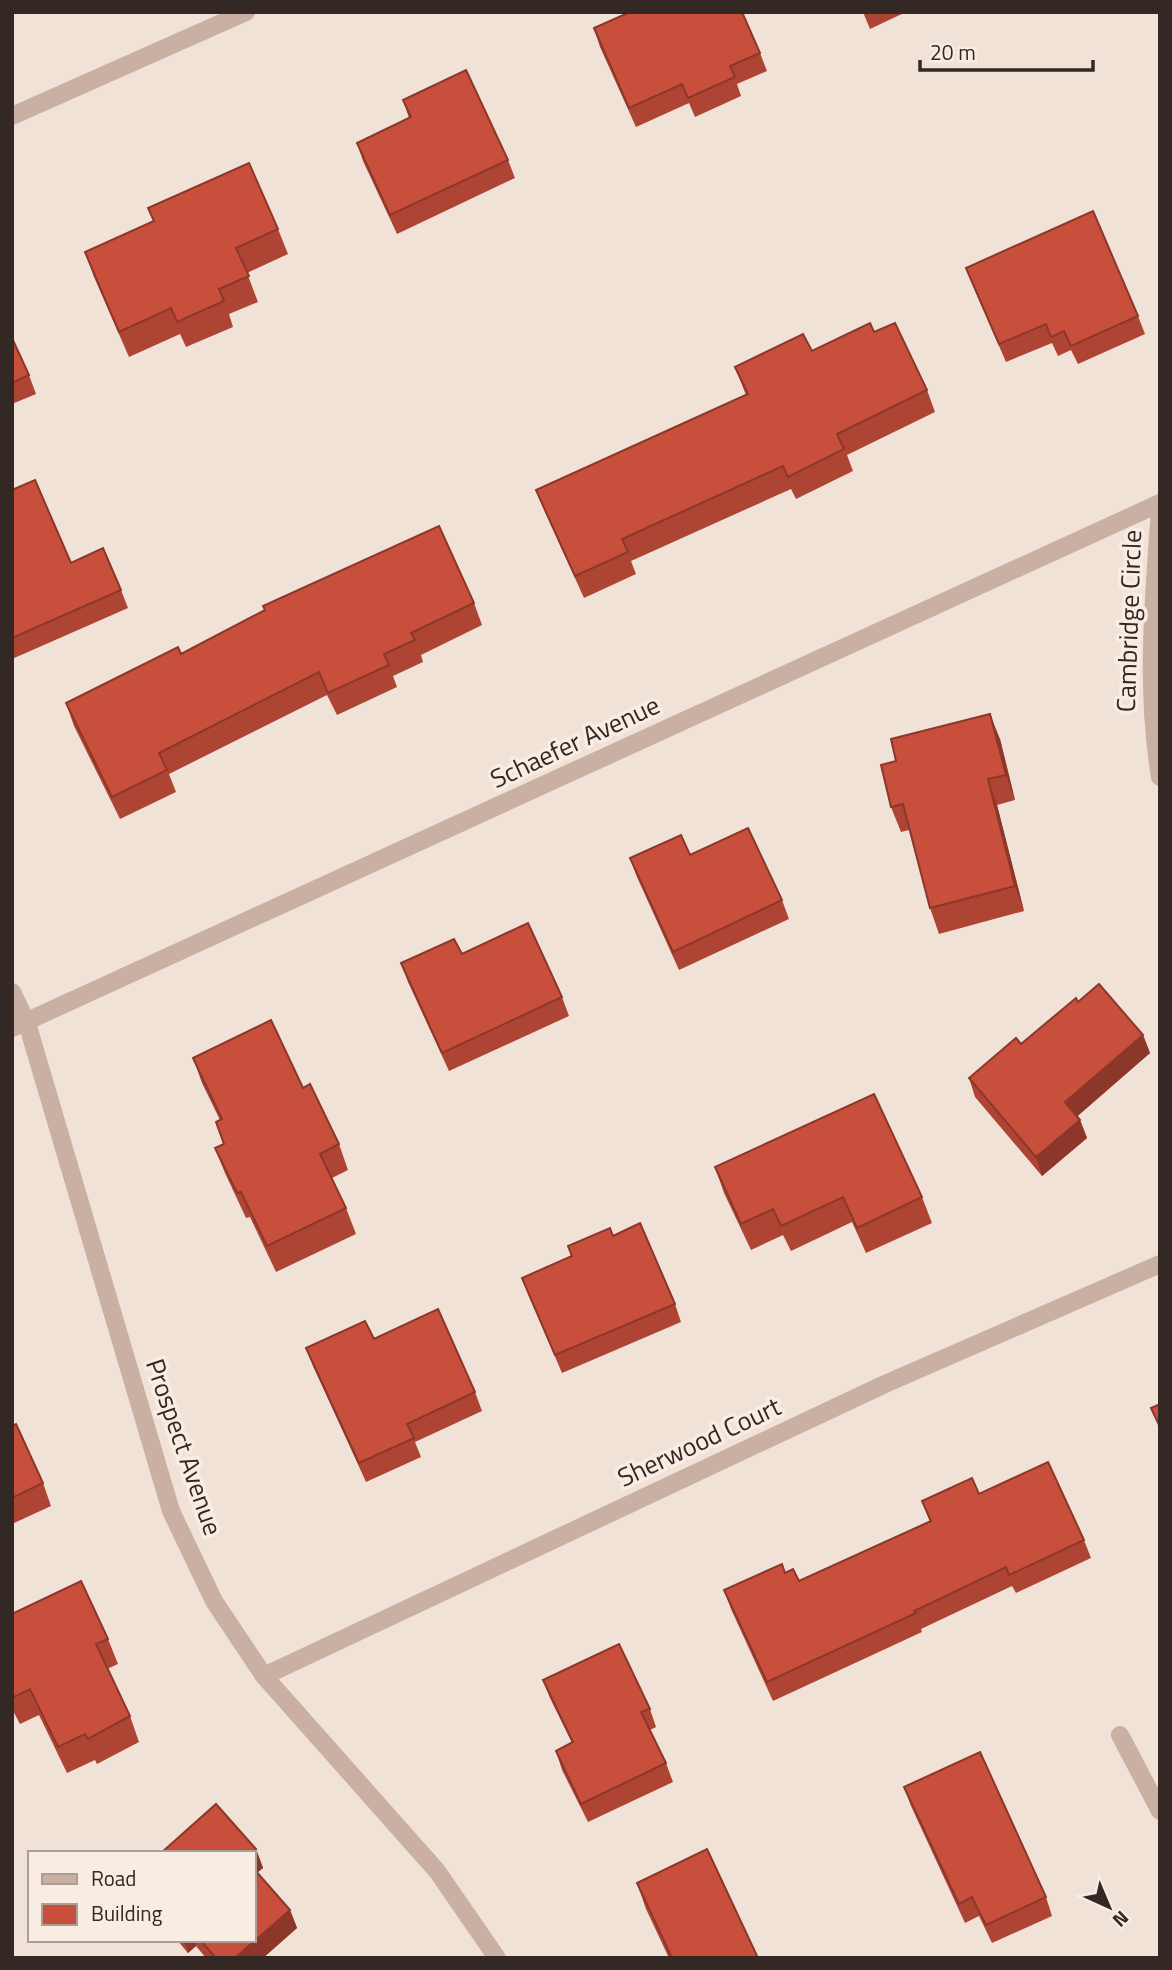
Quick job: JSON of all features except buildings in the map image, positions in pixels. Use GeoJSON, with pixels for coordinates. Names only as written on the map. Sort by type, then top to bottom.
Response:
{"type":"FeatureCollection","features":[{"type":"Feature","properties":{"kind":"street"},"geometry":{"type":"LineString","coordinates":[[12,116],[246,12]]}},
{"type":"Feature","properties":{"kind":"street","name":"Cambridge Circle"},"geometry":{"type":"LineString","coordinates":[[1160,505],[1149,656],[1153,734],[1160,777]]}},
{"type":"Feature","properties":{"kind":"street","name":"Schaefer Avenue"},"geometry":{"type":"LineString","coordinates":[[20,1025],[1160,505]]}},
{"type":"Feature","properties":{"kind":"street","name":"Prospect Avenue"},"geometry":{"type":"LineString","coordinates":[[12,992],[172,1511],[214,1601],[264,1676],[437,1871],[497,1958]]}},
{"type":"Feature","properties":{"kind":"street","name":"Sherwood Court"},"geometry":{"type":"LineString","coordinates":[[264,1676],[884,1384],[1160,1264]]}},
{"type":"Feature","properties":{"kind":"street"},"geometry":{"type":"LineString","coordinates":[[1120,1735],[1160,1811]]}}]}
